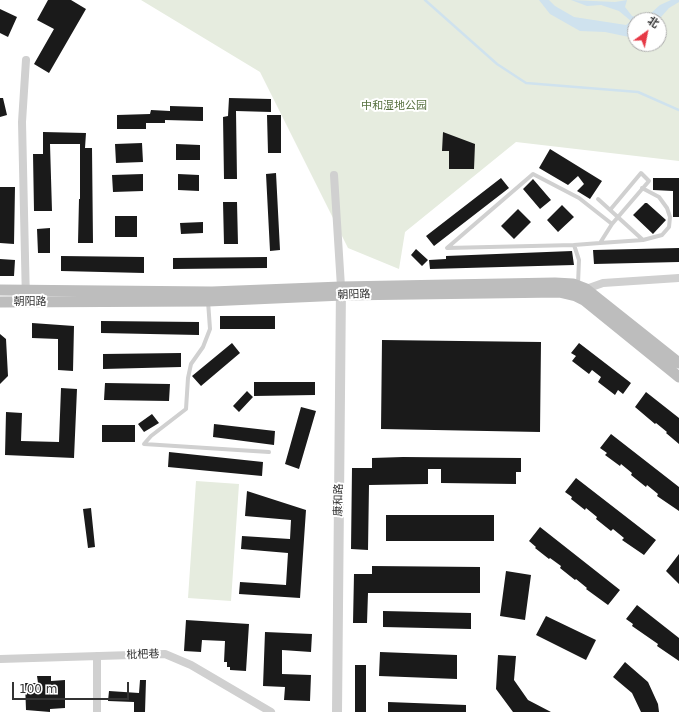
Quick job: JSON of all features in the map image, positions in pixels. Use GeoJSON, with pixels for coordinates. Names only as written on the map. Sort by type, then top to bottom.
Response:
{"type":"FeatureCollection","features":[{"type":"Feature","properties":{"kind":"main road","name":"朝阳路"},"geometry":{"type":"LineString","coordinates":[[0,302],[208,301],[341,291],[555,283],[582,288]]}},
{"type":"Feature","properties":{"kind":"main road"},"geometry":{"type":"LineString","coordinates":[[582,288],[679,363]]}},
{"type":"Feature","properties":{"kind":"main road","name":"朝阳路"},"geometry":{"type":"LineString","coordinates":[[0,290],[212,292],[559,292],[576,296],[679,377]]}},
{"type":"Feature","properties":{"kind":"street"},"geometry":{"type":"LineString","coordinates":[[26,60],[22,122],[26,302]]}},
{"type":"Feature","properties":{"kind":"street"},"geometry":{"type":"LineString","coordinates":[[334,175],[341,291]]}},
{"type":"Feature","properties":{"kind":"street","name":"朝阳路"},"geometry":{"type":"LineString","coordinates":[[582,288],[603,283],[679,278]]}},
{"type":"Feature","properties":{"kind":"street","name":"康和路"},"geometry":{"type":"LineString","coordinates":[[337,712],[341,291]]}},
{"type":"Feature","properties":{"kind":"street","name":"枇杷巷"},"geometry":{"type":"LineString","coordinates":[[0,659],[165,654],[191,665],[271,712]]}},
{"type":"Feature","properties":{"kind":"street"},"geometry":{"type":"LineString","coordinates":[[97,656],[97,712]]}},
{"type":"Feature","properties":{"kind":"lane"},"geometry":{"type":"LineString","coordinates":[[600,243],[612,224],[649,181],[641,173],[610,210]]}},
{"type":"Feature","properties":{"kind":"lane"},"geometry":{"type":"LineString","coordinates":[[612,224],[579,198],[532,174],[447,248],[600,243],[643,240],[662,236],[669,228],[670,217],[667,208],[659,198],[642,188]]}},
{"type":"Feature","properties":{"kind":"lane"},"geometry":{"type":"LineString","coordinates":[[598,199],[643,240]]}},
{"type":"Feature","properties":{"kind":"lane"},"geometry":{"type":"LineString","coordinates":[[574,244],[579,260],[582,288]]}},
{"type":"Feature","properties":{"kind":"lane"},"geometry":{"type":"LineString","coordinates":[[208,301],[210,329],[203,347],[191,364],[188,378],[186,409],[151,436],[144,444],[269,452]]}},
{"type":"Feature","properties":{"kind":"green space","name":"中和湿地公园"},"geometry":{"type":"Polygon","coordinates":[[[141,0],[679,0],[679,161],[516,142],[405,232],[399,269],[348,248],[260,72],[141,0]]]}},
{"type":"Feature","properties":{"kind":"green space"},"geometry":{"type":"Polygon","coordinates":[[[196,481],[239,484],[231,601],[188,598],[196,481]]]}},
{"type":"Feature","properties":{"kind":"water"},"geometry":{"type":"Polygon","coordinates":[[[539,0],[549,0],[555,6],[574,17],[627,24],[627,37],[605,32],[580,31],[550,14],[539,0]]]}},
{"type":"Feature","properties":{"kind":"water"},"geometry":{"type":"Polygon","coordinates":[[[571,0],[615,2],[627,0],[625,7],[629,12],[627,12],[627,18],[619,11],[601,5],[587,6],[571,0]]]}},
{"type":"Feature","properties":{"kind":"water"},"geometry":{"type":"Polygon","coordinates":[[[671,0],[679,0],[679,2],[665,12],[652,12],[660,5],[671,0]]]}},
{"type":"Feature","properties":{"kind":"building"},"geometry":{"type":"Polygon","coordinates":[[[48,0],[71,0],[86,9],[49,73],[34,64],[54,29],[37,20],[48,0]]]}},
{"type":"Feature","properties":{"kind":"building"},"geometry":{"type":"Polygon","coordinates":[[[0,9],[17,17],[8,37],[0,33],[0,9]]]}},
{"type":"Feature","properties":{"kind":"building"},"geometry":{"type":"Polygon","coordinates":[[[0,98],[3,98],[7,115],[0,117],[0,98]]]}},
{"type":"Feature","properties":{"kind":"building"},"geometry":{"type":"Polygon","coordinates":[[[229,98],[271,99],[271,112],[236,111],[237,179],[224,179],[223,117],[228,116],[229,98]]]}},
{"type":"Feature","properties":{"kind":"building"},"geometry":{"type":"Polygon","coordinates":[[[170,106],[203,107],[203,121],[165,120],[165,123],[146,123],[146,129],[117,129],[117,115],[150,114],[151,110],[170,111],[170,106]]]}},
{"type":"Feature","properties":{"kind":"building"},"geometry":{"type":"Polygon","coordinates":[[[267,115],[281,115],[281,153],[268,153],[267,115]]]}},
{"type":"Feature","properties":{"kind":"building"},"geometry":{"type":"Polygon","coordinates":[[[43,132],[86,133],[85,148],[92,148],[93,243],[78,243],[80,144],[50,144],[52,211],[34,211],[33,154],[43,154],[43,132]]]}},
{"type":"Feature","properties":{"kind":"building"},"geometry":{"type":"Polygon","coordinates":[[[443,132],[475,144],[474,169],[449,169],[449,151],[442,151],[443,132]]]}},
{"type":"Feature","properties":{"kind":"building"},"geometry":{"type":"Polygon","coordinates":[[[142,143],[143,162],[116,163],[115,144],[142,143]]]}},
{"type":"Feature","properties":{"kind":"building"},"geometry":{"type":"Polygon","coordinates":[[[176,144],[200,145],[200,160],[176,160],[176,144]]]}},
{"type":"Feature","properties":{"kind":"building"},"geometry":{"type":"Polygon","coordinates":[[[550,149],[602,181],[590,199],[577,191],[584,184],[578,176],[568,185],[539,168],[550,149]]]}},
{"type":"Feature","properties":{"kind":"building"},"geometry":{"type":"Polygon","coordinates":[[[276,173],[280,250],[270,251],[266,174],[276,173]]]}},
{"type":"Feature","properties":{"kind":"building"},"geometry":{"type":"Polygon","coordinates":[[[143,174],[143,191],[113,192],[112,175],[143,174]]]}},
{"type":"Feature","properties":{"kind":"building"},"geometry":{"type":"Polygon","coordinates":[[[178,174],[199,175],[199,191],[178,190],[178,174]]]}},
{"type":"Feature","properties":{"kind":"building"},"geometry":{"type":"Polygon","coordinates":[[[501,178],[509,188],[434,246],[426,236],[501,178]]]}},
{"type":"Feature","properties":{"kind":"building"},"geometry":{"type":"Polygon","coordinates":[[[653,178],[679,178],[679,217],[673,217],[673,191],[653,190],[653,178]]]}},
{"type":"Feature","properties":{"kind":"building"},"geometry":{"type":"Polygon","coordinates":[[[533,179],[551,200],[540,209],[523,189],[533,179]]]}},
{"type":"Feature","properties":{"kind":"building"},"geometry":{"type":"Polygon","coordinates":[[[0,187],[15,187],[14,244],[0,243],[0,187]]]}},
{"type":"Feature","properties":{"kind":"building"},"geometry":{"type":"Polygon","coordinates":[[[223,202],[237,202],[238,244],[224,244],[223,202]]]}},
{"type":"Feature","properties":{"kind":"building"},"geometry":{"type":"Polygon","coordinates":[[[645,203],[647,203],[666,220],[653,234],[633,215],[645,203]]]}},
{"type":"Feature","properties":{"kind":"building"},"geometry":{"type":"Polygon","coordinates":[[[562,205],[574,217],[558,232],[547,220],[562,205]]]}},
{"type":"Feature","properties":{"kind":"building"},"geometry":{"type":"Polygon","coordinates":[[[518,209],[531,222],[514,239],[501,226],[518,209]]]}},
{"type":"Feature","properties":{"kind":"building"},"geometry":{"type":"Polygon","coordinates":[[[115,216],[137,216],[137,237],[115,237],[115,216]]]}},
{"type":"Feature","properties":{"kind":"building"},"geometry":{"type":"Polygon","coordinates":[[[203,222],[203,233],[181,234],[180,223],[203,222]]]}},
{"type":"Feature","properties":{"kind":"building"},"geometry":{"type":"Polygon","coordinates":[[[50,228],[50,253],[38,253],[37,229],[50,228]]]}},
{"type":"Feature","properties":{"kind":"building"},"geometry":{"type":"Polygon","coordinates":[[[679,248],[679,262],[594,264],[593,250],[679,248]]]}},
{"type":"Feature","properties":{"kind":"building"},"geometry":{"type":"Polygon","coordinates":[[[416,249],[428,260],[422,266],[411,255],[416,249]]]}},
{"type":"Feature","properties":{"kind":"building"},"geometry":{"type":"Polygon","coordinates":[[[572,251],[574,265],[430,269],[429,260],[446,259],[446,256],[572,251]]]}},
{"type":"Feature","properties":{"kind":"building"},"geometry":{"type":"Polygon","coordinates":[[[61,256],[144,257],[144,273],[61,271],[61,256]]]}},
{"type":"Feature","properties":{"kind":"building"},"geometry":{"type":"Polygon","coordinates":[[[267,257],[267,268],[173,269],[173,258],[267,257]]]}},
{"type":"Feature","properties":{"kind":"building"},"geometry":{"type":"Polygon","coordinates":[[[0,259],[15,260],[14,276],[0,276],[0,259]]]}},
{"type":"Feature","properties":{"kind":"building"},"geometry":{"type":"Polygon","coordinates":[[[220,316],[275,316],[275,329],[220,329],[220,316]]]}},
{"type":"Feature","properties":{"kind":"building"},"geometry":{"type":"Polygon","coordinates":[[[101,321],[199,322],[199,335],[101,333],[101,321]]]}},
{"type":"Feature","properties":{"kind":"building"},"geometry":{"type":"Polygon","coordinates":[[[32,323],[74,326],[73,371],[58,370],[58,339],[32,338],[32,323]]]}},
{"type":"Feature","properties":{"kind":"building"},"geometry":{"type":"Polygon","coordinates":[[[0,334],[6,339],[8,376],[0,384],[0,334]]]}},
{"type":"Feature","properties":{"kind":"building"},"geometry":{"type":"Polygon","coordinates":[[[382,340],[541,342],[540,432],[381,429],[382,340]]]}},
{"type":"Feature","properties":{"kind":"building"},"geometry":{"type":"Polygon","coordinates":[[[232,343],[240,353],[201,386],[192,376],[232,343]]]}},
{"type":"Feature","properties":{"kind":"building"},"geometry":{"type":"Polygon","coordinates":[[[579,343],[631,383],[623,394],[618,390],[615,395],[598,382],[601,377],[592,370],[589,374],[572,361],[576,356],[571,353],[579,343]]]}},
{"type":"Feature","properties":{"kind":"building"},"geometry":{"type":"Polygon","coordinates":[[[181,353],[181,367],[103,369],[103,354],[181,353]]]}},
{"type":"Feature","properties":{"kind":"building"},"geometry":{"type":"Polygon","coordinates":[[[254,382],[315,382],[315,395],[254,396],[254,382]]]}},
{"type":"Feature","properties":{"kind":"building"},"geometry":{"type":"Polygon","coordinates":[[[105,383],[170,384],[169,401],[104,400],[105,383]]]}},
{"type":"Feature","properties":{"kind":"building"},"geometry":{"type":"Polygon","coordinates":[[[61,388],[77,389],[74,458],[5,455],[6,412],[22,413],[21,441],[59,442],[61,388]]]}},
{"type":"Feature","properties":{"kind":"building"},"geometry":{"type":"Polygon","coordinates":[[[247,391],[253,397],[239,412],[233,406],[247,391]]]}},
{"type":"Feature","properties":{"kind":"building"},"geometry":{"type":"Polygon","coordinates":[[[646,392],[679,418],[679,444],[666,433],[667,432],[635,407],[646,392]]]}},
{"type":"Feature","properties":{"kind":"building"},"geometry":{"type":"Polygon","coordinates":[[[301,407],[316,411],[299,469],[285,464],[301,407]]]}},
{"type":"Feature","properties":{"kind":"building"},"geometry":{"type":"Polygon","coordinates":[[[152,414],[159,423],[144,432],[138,424],[152,414]]]}},
{"type":"Feature","properties":{"kind":"building"},"geometry":{"type":"Polygon","coordinates":[[[214,424],[275,431],[274,445],[213,437],[214,424]]]}},
{"type":"Feature","properties":{"kind":"building"},"geometry":{"type":"Polygon","coordinates":[[[102,425],[135,425],[135,442],[102,442],[102,425]]]}},
{"type":"Feature","properties":{"kind":"building"},"geometry":{"type":"Polygon","coordinates":[[[611,434],[679,487],[679,511],[657,496],[658,494],[647,485],[646,487],[631,475],[632,473],[621,464],[620,466],[605,455],[607,453],[600,448],[611,434]]]}},
{"type":"Feature","properties":{"kind":"building"},"geometry":{"type":"Polygon","coordinates":[[[169,452],[263,462],[262,476],[168,467],[169,452]]]}},
{"type":"Feature","properties":{"kind":"building"},"geometry":{"type":"Polygon","coordinates":[[[372,458],[521,458],[521,472],[516,472],[516,484],[441,483],[441,469],[428,469],[428,484],[369,485],[368,550],[351,549],[352,468],[372,468],[372,458]]]}},
{"type":"Feature","properties":{"kind":"building"},"geometry":{"type":"Polygon","coordinates":[[[576,478],[656,540],[644,555],[622,540],[624,538],[613,529],[611,531],[596,519],[597,517],[586,508],[585,510],[571,499],[572,497],[565,492],[576,478]]]}},
{"type":"Feature","properties":{"kind":"building"},"geometry":{"type":"Polygon","coordinates":[[[247,491],[306,510],[300,598],[239,594],[240,582],[286,585],[288,553],[241,549],[242,536],[290,539],[291,520],[245,516],[247,491]]]}},
{"type":"Feature","properties":{"kind":"building"},"geometry":{"type":"Polygon","coordinates":[[[91,508],[95,547],[88,548],[83,509],[91,508]]]}},
{"type":"Feature","properties":{"kind":"building"},"geometry":{"type":"Polygon","coordinates":[[[386,515],[494,515],[494,541],[386,541],[386,515]]]}},
{"type":"Feature","properties":{"kind":"building"},"geometry":{"type":"Polygon","coordinates":[[[540,527],[620,590],[608,605],[560,568],[561,566],[535,548],[536,547],[529,541],[540,527]]]}},
{"type":"Feature","properties":{"kind":"building"},"geometry":{"type":"Polygon","coordinates":[[[679,554],[679,584],[666,571],[679,554]]]}},
{"type":"Feature","properties":{"kind":"building"},"geometry":{"type":"Polygon","coordinates":[[[372,566],[480,567],[480,593],[368,593],[367,623],[353,623],[354,574],[372,574],[372,566]]]}},
{"type":"Feature","properties":{"kind":"building"},"geometry":{"type":"Polygon","coordinates":[[[506,571],[531,575],[525,620],[500,616],[506,571]]]}},
{"type":"Feature","properties":{"kind":"building"},"geometry":{"type":"Polygon","coordinates":[[[637,605],[679,638],[679,661],[657,646],[658,644],[632,626],[633,624],[626,619],[637,605]]]}},
{"type":"Feature","properties":{"kind":"building"},"geometry":{"type":"Polygon","coordinates":[[[383,611],[471,613],[471,629],[383,627],[383,611]]]}},
{"type":"Feature","properties":{"kind":"building"},"geometry":{"type":"Polygon","coordinates":[[[546,616],[596,640],[586,660],[536,635],[546,616]]]}},
{"type":"Feature","properties":{"kind":"building"},"geometry":{"type":"Polygon","coordinates":[[[186,620],[249,624],[246,671],[230,670],[230,667],[227,667],[227,662],[224,662],[225,641],[202,640],[201,652],[184,651],[186,620]]]}},
{"type":"Feature","properties":{"kind":"building"},"geometry":{"type":"Polygon","coordinates":[[[265,632],[312,634],[311,652],[282,650],[282,674],[311,675],[310,701],[284,700],[285,687],[263,686],[265,632]]]}},
{"type":"Feature","properties":{"kind":"building"},"geometry":{"type":"Polygon","coordinates":[[[380,652],[457,655],[457,679],[379,676],[380,652]]]}},
{"type":"Feature","properties":{"kind":"building"},"geometry":{"type":"Polygon","coordinates":[[[498,655],[516,656],[514,680],[528,700],[551,712],[513,712],[496,689],[498,655]]]}},
{"type":"Feature","properties":{"kind":"building"},"geometry":{"type":"Polygon","coordinates":[[[625,662],[648,682],[658,704],[659,712],[641,712],[632,693],[613,677],[625,662]]]}},
{"type":"Feature","properties":{"kind":"building"},"geometry":{"type":"Polygon","coordinates":[[[355,665],[366,665],[366,712],[355,712],[355,665]]]}},
{"type":"Feature","properties":{"kind":"building"},"geometry":{"type":"Polygon","coordinates":[[[37,676],[51,676],[51,681],[65,680],[65,708],[50,709],[50,712],[26,710],[25,683],[38,683],[37,676]]]}},
{"type":"Feature","properties":{"kind":"building"},"geometry":{"type":"Polygon","coordinates":[[[140,680],[146,680],[145,712],[134,712],[134,702],[108,701],[109,691],[139,693],[140,680]]]}},
{"type":"Feature","properties":{"kind":"building"},"geometry":{"type":"Polygon","coordinates":[[[388,702],[466,705],[466,712],[388,712],[388,702]]]}},
{"type":"Feature","properties":{"kind":"waterway"},"geometry":{"type":"LineString","coordinates":[[425,0],[497,64],[526,83],[638,92],[679,110]]}}]}
